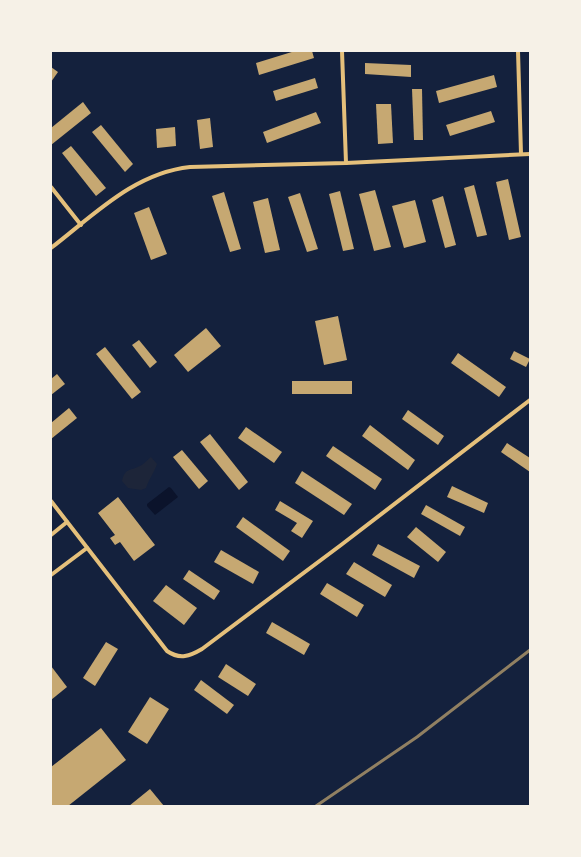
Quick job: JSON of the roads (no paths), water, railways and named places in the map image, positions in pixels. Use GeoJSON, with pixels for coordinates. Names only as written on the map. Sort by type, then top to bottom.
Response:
{"type":"FeatureCollection","features":[{"type":"Feature","properties":{"kind":"street"},"geometry":{"type":"LineString","coordinates":[[342,51],[346,163]]}},
{"type":"Feature","properties":{"kind":"street"},"geometry":{"type":"LineString","coordinates":[[518,51],[521,154]]}},
{"type":"Feature","properties":{"kind":"street"},"geometry":{"type":"LineString","coordinates":[[51,248],[118,196],[150,177],[175,169],[190,167],[346,163],[530,154]]}},
{"type":"Feature","properties":{"kind":"street"},"geometry":{"type":"LineString","coordinates":[[51,187],[81,225]]}},
{"type":"Feature","properties":{"kind":"street"},"geometry":{"type":"LineString","coordinates":[[51,501],[167,651],[173,655],[181,657],[189,656],[209,644],[335,550],[530,400]]}},
{"type":"Feature","properties":{"kind":"street"},"geometry":{"type":"LineString","coordinates":[[51,535],[67,522]]}},
{"type":"Feature","properties":{"kind":"street"},"geometry":{"type":"LineString","coordinates":[[51,574],[87,548]]}},
{"type":"Feature","properties":{"kind":"railway"},"geometry":{"type":"LineString","coordinates":[[316,806],[417,737],[530,650]]}}]}
